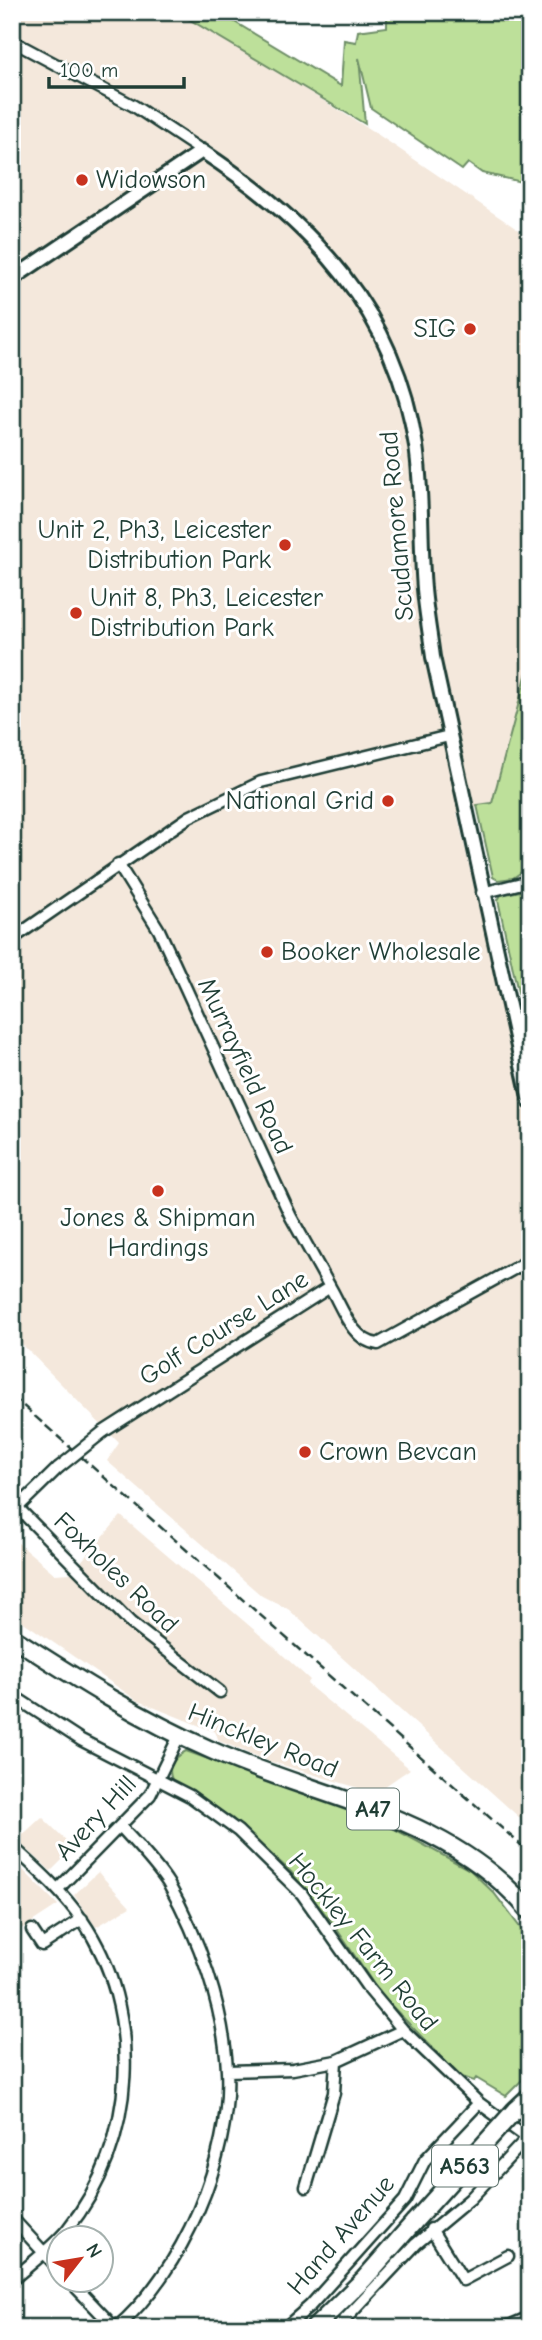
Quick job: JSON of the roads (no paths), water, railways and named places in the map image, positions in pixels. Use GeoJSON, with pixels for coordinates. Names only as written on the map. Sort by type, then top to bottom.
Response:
{"type":"FeatureCollection","features":[{"type":"Feature","properties":{"kind":"main road","name":"Hinckley Road"},"geometry":{"type":"LineString","coordinates":[[12,1637],[122,1707],[179,1735],[243,1764],[374,1810],[473,1857],[500,1879],[530,1912]]}},
{"type":"Feature","properties":{"kind":"main road","name":"A563"},"geometry":{"type":"LineString","coordinates":[[314,2328],[364,2279],[525,2099]]}},
{"type":"Feature","properties":{"kind":"street","name":"Scudamore Road"},"geometry":{"type":"LineString","coordinates":[[12,41],[134,106],[251,183],[289,215],[332,258],[369,314],[401,381],[416,446],[424,589],[433,657],[482,893],[530,1102]]}},
{"type":"Feature","properties":{"kind":"street"},"geometry":{"type":"LineString","coordinates":[[12,279],[202,151]]}},
{"type":"Feature","properties":{"kind":"street"},"geometry":{"type":"LineString","coordinates":[[12,939],[189,817],[261,782],[449,736]]}},
{"type":"Feature","properties":{"kind":"street","name":"Murrayfield Road"},"geometry":{"type":"LineString","coordinates":[[118,864],[159,930],[291,1216],[330,1287]]}},
{"type":"Feature","properties":{"kind":"street"},"geometry":{"type":"LineString","coordinates":[[482,893],[530,881]]}},
{"type":"Feature","properties":{"kind":"street","name":"Golf Course Lane"},"geometry":{"type":"LineString","coordinates":[[15,1510],[58,1468],[103,1432],[330,1287],[356,1333],[368,1343],[378,1344],[530,1260]]}},
{"type":"Feature","properties":{"kind":"street","name":"Foxholes Road"},"geometry":{"type":"LineString","coordinates":[[15,1510],[131,1623],[220,1692]]}},
{"type":"Feature","properties":{"kind":"street","name":"Hockley Farm Road"},"geometry":{"type":"LineString","coordinates":[[12,1695],[81,1740],[214,1811],[279,1868],[318,1914],[369,1988],[403,2030],[479,2103],[528,2139]]}},
{"type":"Feature","properties":{"kind":"street","name":"Avery Hill"},"geometry":{"type":"LineString","coordinates":[[58,1889],[150,1795],[179,1735]]}},
{"type":"Feature","properties":{"kind":"street"},"geometry":{"type":"LineString","coordinates":[[83,2294],[116,2328],[148,2294],[177,2254],[202,2204],[213,2169],[223,2120],[227,2071],[216,2007],[195,1938],[167,1882],[120,1826]]}},
{"type":"Feature","properties":{"kind":"street"},"geometry":{"type":"LineString","coordinates":[[12,1846],[58,1889],[82,1919],[108,1971],[121,2014],[125,2040],[124,2083],[117,2129],[101,2174],[67,2230],[12,2280]]}},
{"type":"Feature","properties":{"kind":"street"},"geometry":{"type":"LineString","coordinates":[[32,1930],[42,1945],[82,1919]]}},
{"type":"Feature","properties":{"kind":"street"},"geometry":{"type":"LineString","coordinates":[[227,2071],[293,2069],[336,2061],[403,2030]]}},
{"type":"Feature","properties":{"kind":"street"},"geometry":{"type":"LineString","coordinates":[[306,2187],[334,2093],[336,2061]]}},
{"type":"Feature","properties":{"kind":"street"},"geometry":{"type":"LineString","coordinates":[[12,2092],[12,2102]]}},
{"type":"Feature","properties":{"kind":"street","name":"Hand Avenue"},"geometry":{"type":"LineString","coordinates":[[285,2328],[310,2306],[405,2200],[425,2160],[479,2103]]}},
{"type":"Feature","properties":{"kind":"street"},"geometry":{"type":"LineString","coordinates":[[337,2328],[431,2229],[470,2199],[528,2139]]}},
{"type":"Feature","properties":{"kind":"street"},"geometry":{"type":"LineString","coordinates":[[12,2218],[46,2257]]}},
{"type":"Feature","properties":{"kind":"street"},"geometry":{"type":"LineString","coordinates":[[431,2229],[463,2280],[508,2256]]}},
{"type":"Feature","properties":{"kind":"street"},"geometry":{"type":"LineString","coordinates":[[504,2328],[530,2317]]}},
{"type":"Feature","properties":{"kind":"railway"},"geometry":{"type":"LineString","coordinates":[[12,1396],[530,1853]]}},
{"type":"Feature","properties":{"kind":"place","name":"Widowson"},"geometry":{"type":"Point","coordinates":[82,180]}},
{"type":"Feature","properties":{"kind":"place","name":"SIG"},"geometry":{"type":"Point","coordinates":[470,329]}},
{"type":"Feature","properties":{"kind":"place","name":"Unit 2, Ph3, Leicester Distribution Park"},"geometry":{"type":"Point","coordinates":[285,545]}},
{"type":"Feature","properties":{"kind":"place","name":"Unit 8, Ph3, Leicester Distribution Park"},"geometry":{"type":"Point","coordinates":[76,613]}},
{"type":"Feature","properties":{"kind":"place","name":"National Grid"},"geometry":{"type":"Point","coordinates":[388,801]}},
{"type":"Feature","properties":{"kind":"place","name":"Booker Wholesale"},"geometry":{"type":"Point","coordinates":[267,952]}},
{"type":"Feature","properties":{"kind":"place","name":"Jones & Shipman Hardings"},"geometry":{"type":"Point","coordinates":[158,1191]}},
{"type":"Feature","properties":{"kind":"place","name":"Crown Bevcan"},"geometry":{"type":"Point","coordinates":[305,1452]}}]}
